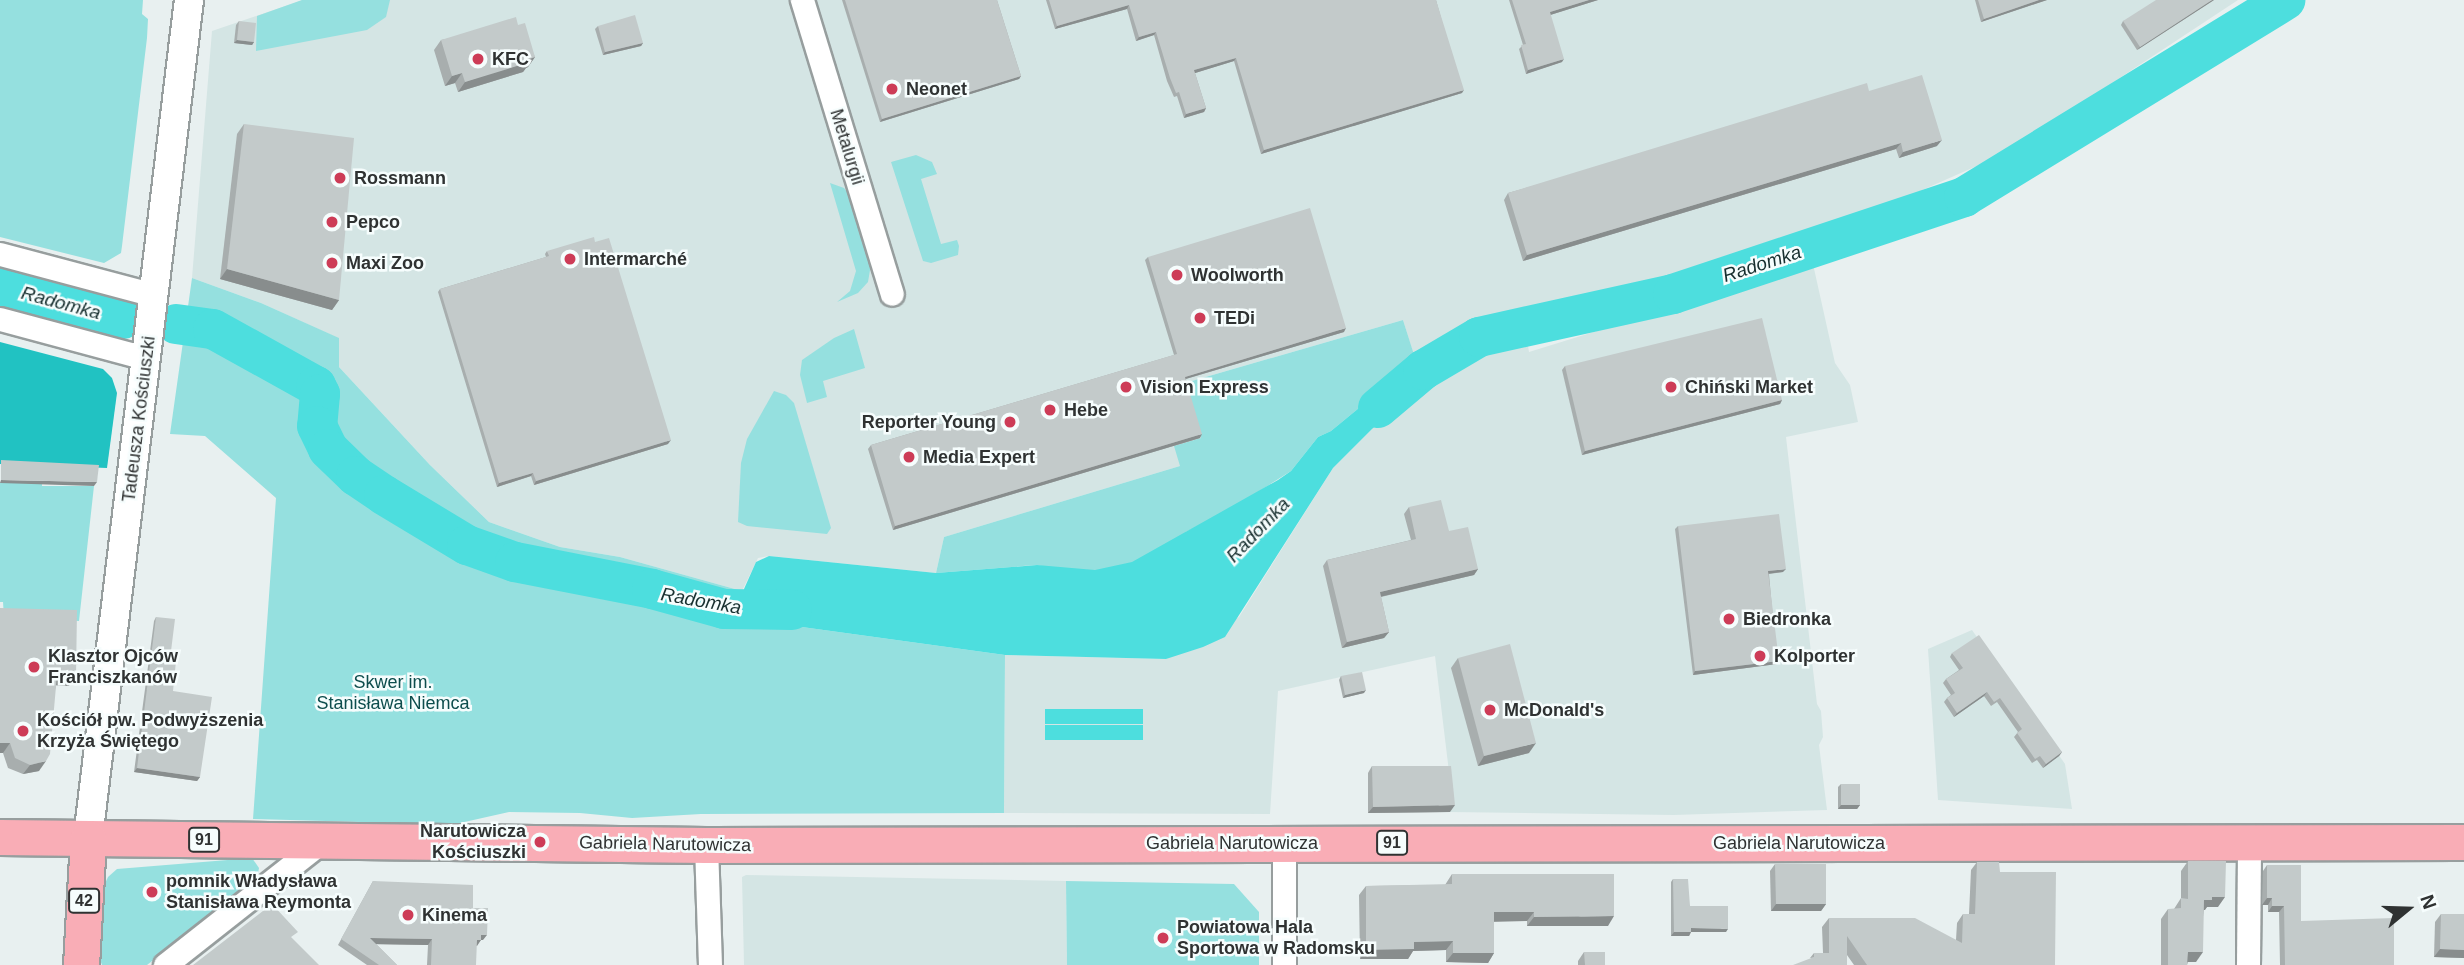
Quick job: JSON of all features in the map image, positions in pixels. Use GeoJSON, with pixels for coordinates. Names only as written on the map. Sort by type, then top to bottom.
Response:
{"type":"FeatureCollection","features":[{"type":"Feature","properties":{"kind":"main road","name":"Gabriela Narutowicza"},"geometry":{"type":"LineString","coordinates":[[0,837],[320,843],[706,845],[2464,842]]}},
{"type":"Feature","properties":{"kind":"main road","name":"42"},"geometry":{"type":"LineString","coordinates":[[81,965],[88,838]]}},
{"type":"Feature","properties":{"kind":"street","name":"Tadeusza Kościuszki"},"geometry":{"type":"LineString","coordinates":[[88,838],[189,0]]}},
{"type":"Feature","properties":{"kind":"street","name":"Metalurgii"},"geometry":{"type":"LineString","coordinates":[[802,0],[892,295]]}},
{"type":"Feature","properties":{"kind":"street"},"geometry":{"type":"LineString","coordinates":[[0,254],[154,295]]}},
{"type":"Feature","properties":{"kind":"street"},"geometry":{"type":"LineString","coordinates":[[0,319],[146,358]]}},
{"type":"Feature","properties":{"kind":"street"},"geometry":{"type":"LineString","coordinates":[[2248,965],[2249,842]]}},
{"type":"Feature","properties":{"kind":"street"},"geometry":{"type":"LineString","coordinates":[[165,965],[320,843]]}},
{"type":"Feature","properties":{"kind":"street"},"geometry":{"type":"LineString","coordinates":[[1284,844],[1284,965]]}},
{"type":"Feature","properties":{"kind":"street"},"geometry":{"type":"LineString","coordinates":[[706,845],[710,965]]}},
{"type":"Feature","properties":{"kind":"shaded area"},"geometry":{"type":"Polygon","coordinates":[[[303,0],[2238,0],[2006,153],[1884,207],[1641,291],[1523,314],[1529,352],[1813,264],[1835,363],[1850,385],[1858,422],[1786,437],[1817,704],[1821,711],[1823,737],[1819,745],[1827,810],[1674,815],[1449,812],[1449,772],[1435,656],[1278,691],[1270,814],[1004,813],[1005,655],[1166,659],[1239,617],[1333,468],[1372,429],[1423,385],[1403,320],[1185,383],[1201,438],[1180,466],[944,537],[936,573],[769,556],[758,558],[742,591],[620,557],[560,547],[489,522],[430,465],[339,367],[338,338],[261,303],[192,278],[212,31],[303,0]]]}},
{"type":"Feature","properties":{"kind":"shaded area"},"geometry":{"type":"Polygon","coordinates":[[[0,342],[103,369],[112,378],[117,393],[107,468],[0,464],[0,342]]]}},
{"type":"Feature","properties":{"kind":"shaded area"},"geometry":{"type":"Polygon","coordinates":[[[1972,630],[2065,764],[2072,809],[1938,800],[1928,649],[1972,630]]]}},
{"type":"Feature","properties":{"kind":"shaded area"},"geometry":{"type":"Polygon","coordinates":[[[742,877],[1066,881],[1067,965],[744,965],[742,877]]]}},
{"type":"Feature","properties":{"kind":"green space"},"geometry":{"type":"Polygon","coordinates":[[[0,0],[143,0],[142,14],[148,19],[147,38],[121,253],[104,263],[0,237],[0,0]]]}},
{"type":"Feature","properties":{"kind":"green space"},"geometry":{"type":"Polygon","coordinates":[[[302,0],[390,0],[386,17],[367,30],[256,51],[257,16],[302,0]]]}},
{"type":"Feature","properties":{"kind":"green space"},"geometry":{"type":"Polygon","coordinates":[[[916,155],[932,162],[937,174],[921,179],[941,244],[957,240],[959,246],[958,255],[931,263],[923,261],[891,162],[916,155]]]}},
{"type":"Feature","properties":{"kind":"green space"},"geometry":{"type":"Polygon","coordinates":[[[830,183],[844,188],[853,200],[871,264],[868,282],[858,293],[837,302],[850,291],[856,271],[830,183]]]}},
{"type":"Feature","properties":{"kind":"green space"},"geometry":{"type":"Polygon","coordinates":[[[0,264],[120,297],[126,300],[124,310],[0,281],[0,264]]]}},
{"type":"Feature","properties":{"kind":"green space","name":"Skwer im. Stanisława Niemca"},"geometry":{"type":"Polygon","coordinates":[[[192,278],[261,303],[339,338],[339,367],[430,465],[489,522],[560,547],[620,557],[742,591],[737,607],[752,620],[1005,655],[1004,813],[701,814],[632,818],[580,813],[509,812],[460,823],[434,824],[253,819],[276,498],[205,436],[170,434],[192,278]]]}},
{"type":"Feature","properties":{"kind":"green space"},"geometry":{"type":"Polygon","coordinates":[[[0,291],[85,314],[122,330],[121,337],[0,308],[0,291]]]}},
{"type":"Feature","properties":{"kind":"green space"},"geometry":{"type":"Polygon","coordinates":[[[1403,320],[1416,361],[1331,431],[1318,437],[1291,471],[1236,506],[1186,532],[1138,583],[1036,565],[936,573],[944,537],[1180,466],[1174,446],[1201,438],[1185,383],[1403,320]]]}},
{"type":"Feature","properties":{"kind":"green space"},"geometry":{"type":"Polygon","coordinates":[[[854,329],[865,368],[823,381],[827,397],[807,403],[800,375],[802,360],[834,338],[854,329]]]}},
{"type":"Feature","properties":{"kind":"green space"},"geometry":{"type":"Polygon","coordinates":[[[774,391],[786,395],[794,403],[831,528],[827,534],[747,526],[738,522],[741,463],[747,439],[774,391]]]}},
{"type":"Feature","properties":{"kind":"green space"},"geometry":{"type":"Polygon","coordinates":[[[42,482],[42,486],[94,486],[79,621],[4,618],[3,602],[0,602],[0,483],[42,482]]]}},
{"type":"Feature","properties":{"kind":"green space"},"geometry":{"type":"Polygon","coordinates":[[[252,858],[259,868],[257,879],[147,965],[102,965],[97,952],[101,892],[108,877],[117,869],[252,858]]]}},
{"type":"Feature","properties":{"kind":"green space","name":"Powiatowa Hala Sportowa w Radomsku"},"geometry":{"type":"Polygon","coordinates":[[[1066,881],[1234,884],[1259,912],[1259,965],[1067,965],[1066,881]]]}},
{"type":"Feature","properties":{"kind":"water"},"geometry":{"type":"Polygon","coordinates":[[[1416,361],[1423,384],[1333,468],[1225,637],[1203,647],[1166,659],[1005,655],[751,620],[736,607],[756,562],[769,556],[936,573],[1037,565],[1095,570],[1132,562],[1291,471],[1318,437],[1331,431],[1416,361]]]}},
{"type":"Feature","properties":{"kind":"water"},"geometry":{"type":"Polygon","coordinates":[[[1045,709],[1143,709],[1143,724],[1045,724],[1045,709]]]}},
{"type":"Feature","properties":{"kind":"water"},"geometry":{"type":"Polygon","coordinates":[[[1045,725],[1143,725],[1143,740],[1045,740],[1045,725]]]}},
{"type":"Feature","properties":{"kind":"building"},"geometry":{"type":"Polygon","coordinates":[[[845,0],[997,0],[1021,76],[882,119],[845,0]]]}},
{"type":"Feature","properties":{"kind":"building"},"geometry":{"type":"Polygon","coordinates":[[[1049,0],[1436,0],[1464,90],[1264,150],[1236,58],[1194,70],[1206,108],[1186,114],[1179,92],[1176,93],[1170,78],[1156,32],[1139,37],[1129,5],[1057,26],[1049,0]]]}},
{"type":"Feature","properties":{"kind":"building"},"geometry":{"type":"Polygon","coordinates":[[[1512,0],[1589,0],[1550,12],[1564,59],[1528,70],[1521,45],[1526,44],[1512,0]]]}},
{"type":"Feature","properties":{"kind":"building"},"geometry":{"type":"Polygon","coordinates":[[[1978,0],[2039,0],[1984,19],[1978,0]]]}},
{"type":"Feature","properties":{"kind":"building"},"geometry":{"type":"Polygon","coordinates":[[[2156,0],[2212,0],[2140,47],[2123,21],[2156,0]]]}},
{"type":"Feature","properties":{"kind":"building"},"geometry":{"type":"Polygon","coordinates":[[[635,15],[643,43],[605,52],[598,26],[635,15]]]}},
{"type":"Feature","properties":{"kind":"building","name":"KFC"},"geometry":{"type":"Polygon","coordinates":[[[516,17],[518,25],[525,23],[535,57],[529,59],[530,62],[465,82],[462,73],[452,76],[441,40],[516,17]]]}},
{"type":"Feature","properties":{"kind":"building"},"geometry":{"type":"Polygon","coordinates":[[[239,21],[256,23],[254,42],[237,40],[239,21]]]}},
{"type":"Feature","properties":{"kind":"building"},"geometry":{"type":"Polygon","coordinates":[[[1922,75],[1942,140],[1903,152],[1901,143],[1527,255],[1508,193],[1867,83],[1869,91],[1922,75]]]}},
{"type":"Feature","properties":{"kind":"building"},"geometry":{"type":"Polygon","coordinates":[[[244,124],[354,138],[339,300],[227,269],[244,124]]]}},
{"type":"Feature","properties":{"kind":"building"},"geometry":{"type":"Polygon","coordinates":[[[1310,208],[1346,328],[1185,377],[1202,434],[895,526],[871,445],[1177,354],[1148,257],[1310,208]]]}},
{"type":"Feature","properties":{"kind":"building"},"geometry":{"type":"Polygon","coordinates":[[[594,237],[595,242],[609,238],[671,440],[536,481],[533,473],[499,483],[440,289],[549,256],[547,251],[594,237]]]}},
{"type":"Feature","properties":{"kind":"building","name":"Chiński Market"},"geometry":{"type":"Polygon","coordinates":[[[1762,318],[1782,400],[1585,451],[1565,366],[1762,318]]]}},
{"type":"Feature","properties":{"kind":"building"},"geometry":{"type":"Polygon","coordinates":[[[1,460],[99,465],[97,482],[1,480],[1,460]]]}},
{"type":"Feature","properties":{"kind":"building"},"geometry":{"type":"Polygon","coordinates":[[[1441,500],[1449,531],[1468,527],[1478,569],[1380,592],[1389,632],[1347,642],[1327,560],[1416,539],[1409,507],[1441,500]]]}},
{"type":"Feature","properties":{"kind":"building","name":"Biedronka"},"geometry":{"type":"Polygon","coordinates":[[[1779,514],[1786,569],[1768,571],[1779,661],[1695,671],[1678,526],[1779,514]]]}},
{"type":"Feature","properties":{"kind":"building"},"geometry":{"type":"Polygon","coordinates":[[[0,608],[77,610],[76,676],[57,675],[50,754],[46,761],[30,765],[15,758],[10,743],[0,743],[0,608]]]}},
{"type":"Feature","properties":{"kind":"building"},"geometry":{"type":"Polygon","coordinates":[[[156,617],[175,619],[171,651],[177,651],[173,691],[212,697],[200,777],[137,768],[156,617]]]}},
{"type":"Feature","properties":{"kind":"building"},"geometry":{"type":"Polygon","coordinates":[[[1979,635],[2062,752],[2046,764],[2040,756],[2035,759],[2017,733],[2022,729],[2000,698],[1994,702],[1987,692],[1957,713],[1947,698],[1955,693],[1946,679],[1963,668],[1952,653],[1979,635]]]}},
{"type":"Feature","properties":{"kind":"building","name":"McDonald's"},"geometry":{"type":"Polygon","coordinates":[[[1510,644],[1536,743],[1484,756],[1458,658],[1510,644]]]}},
{"type":"Feature","properties":{"kind":"building"},"geometry":{"type":"Polygon","coordinates":[[[1362,672],[1366,690],[1345,695],[1341,676],[1362,672]]]}},
{"type":"Feature","properties":{"kind":"building"},"geometry":{"type":"Polygon","coordinates":[[[1372,766],[1451,766],[1455,805],[1373,807],[1372,766]]]}},
{"type":"Feature","properties":{"kind":"building"},"geometry":{"type":"Polygon","coordinates":[[[1841,784],[1860,784],[1860,805],[1841,805],[1841,784]]]}},
{"type":"Feature","properties":{"kind":"building"},"geometry":{"type":"Polygon","coordinates":[[[2188,861],[2226,861],[2225,897],[2204,900],[2203,952],[2188,952],[2187,965],[2168,965],[2168,909],[2181,908],[2181,898],[2188,899],[2188,861]]]}},
{"type":"Feature","properties":{"kind":"building"},"geometry":{"type":"Polygon","coordinates":[[[1977,862],[1999,862],[2000,872],[2056,872],[2055,965],[1867,965],[1847,936],[1847,965],[1793,965],[1814,957],[1814,953],[1829,953],[1829,918],[1915,918],[1962,943],[1963,914],[1975,914],[1977,862]]]}},
{"type":"Feature","properties":{"kind":"building"},"geometry":{"type":"Polygon","coordinates":[[[1775,864],[1826,864],[1826,904],[1776,904],[1775,864]]]}},
{"type":"Feature","properties":{"kind":"building"},"geometry":{"type":"Polygon","coordinates":[[[2267,865],[2301,865],[2301,921],[2394,918],[2394,965],[2285,965],[2284,906],[2272,906],[2272,898],[2267,898],[2267,865]]]}},
{"type":"Feature","properties":{"kind":"building"},"geometry":{"type":"Polygon","coordinates":[[[1452,874],[1614,874],[1614,916],[1534,917],[1534,912],[1494,912],[1494,953],[1453,953],[1453,941],[1414,942],[1414,949],[1366,950],[1366,886],[1452,884],[1452,874]]]}},
{"type":"Feature","properties":{"kind":"building"},"geometry":{"type":"Polygon","coordinates":[[[1673,879],[1688,879],[1690,906],[1728,906],[1728,929],[1691,928],[1691,932],[1674,932],[1673,879]]]}},
{"type":"Feature","properties":{"kind":"building","name":"Kinema"},"geometry":{"type":"Polygon","coordinates":[[[373,881],[473,885],[473,908],[488,908],[487,935],[481,935],[481,940],[477,940],[476,965],[431,965],[432,939],[370,938],[397,965],[379,965],[341,939],[373,881]]]}},
{"type":"Feature","properties":{"kind":"building"},"geometry":{"type":"Polygon","coordinates":[[[272,904],[298,932],[291,937],[319,965],[193,965],[272,904]]]}},
{"type":"Feature","properties":{"kind":"building"},"geometry":{"type":"Polygon","coordinates":[[[2441,914],[2464,914],[2464,950],[2440,949],[2441,914]]]}},
{"type":"Feature","properties":{"kind":"building"},"geometry":{"type":"Polygon","coordinates":[[[1584,952],[1605,952],[1605,965],[1585,965],[1584,952]]]}},
{"type":"Feature","properties":{"kind":"waterway","name":"Radomka"},"geometry":{"type":"LineString","coordinates":[[1378,408],[1423,370],[1479,337],[1673,294],[1964,197],[2285,0]]}},
{"type":"Feature","properties":{"kind":"waterway","name":"Radomka"},"geometry":{"type":"LineString","coordinates":[[0,287],[123,319]]}},
{"type":"Feature","properties":{"kind":"waterway","name":"Radomka"},"geometry":{"type":"LineString","coordinates":[[176,324],[213,329],[316,386],[320,394],[317,426],[328,449],[356,476],[467,545],[515,562],[652,589],[724,609],[792,610]]}},
{"type":"Feature","properties":{"kind":"place","name":"KFC"},"geometry":{"type":"Point","coordinates":[478,59]}},
{"type":"Feature","properties":{"kind":"place","name":"Neonet"},"geometry":{"type":"Point","coordinates":[892,89]}},
{"type":"Feature","properties":{"kind":"place","name":"Rossmann"},"geometry":{"type":"Point","coordinates":[340,178]}},
{"type":"Feature","properties":{"kind":"place","name":"Pepco"},"geometry":{"type":"Point","coordinates":[332,222]}},
{"type":"Feature","properties":{"kind":"place","name":"Intermarché"},"geometry":{"type":"Point","coordinates":[570,259]}},
{"type":"Feature","properties":{"kind":"place","name":"Maxi Zoo"},"geometry":{"type":"Point","coordinates":[332,263]}},
{"type":"Feature","properties":{"kind":"place","name":"Woolworth"},"geometry":{"type":"Point","coordinates":[1177,275]}},
{"type":"Feature","properties":{"kind":"place","name":"TEDi"},"geometry":{"type":"Point","coordinates":[1200,318]}},
{"type":"Feature","properties":{"kind":"place","name":"Vision Express"},"geometry":{"type":"Point","coordinates":[1126,387]}},
{"type":"Feature","properties":{"kind":"place","name":"Chiński Market"},"geometry":{"type":"Point","coordinates":[1671,387]}},
{"type":"Feature","properties":{"kind":"place","name":"Hebe"},"geometry":{"type":"Point","coordinates":[1050,410]}},
{"type":"Feature","properties":{"kind":"place","name":"Reporter Young"},"geometry":{"type":"Point","coordinates":[1010,422]}},
{"type":"Feature","properties":{"kind":"place","name":"Media Expert"},"geometry":{"type":"Point","coordinates":[909,457]}},
{"type":"Feature","properties":{"kind":"place","name":"Biedronka"},"geometry":{"type":"Point","coordinates":[1729,619]}},
{"type":"Feature","properties":{"kind":"place","name":"Kolporter"},"geometry":{"type":"Point","coordinates":[1760,656]}},
{"type":"Feature","properties":{"kind":"place","name":"Klasztor Ojców Franciszkanów"},"geometry":{"type":"Point","coordinates":[34,667]}},
{"type":"Feature","properties":{"kind":"place","name":"McDonald's"},"geometry":{"type":"Point","coordinates":[1490,710]}},
{"type":"Feature","properties":{"kind":"place","name":"Kościół pw. Podwyższenia Krzyża Świętego"},"geometry":{"type":"Point","coordinates":[23,731]}},
{"type":"Feature","properties":{"kind":"place","name":"Narutowicza Kościuszki"},"geometry":{"type":"Point","coordinates":[540,842]}},
{"type":"Feature","properties":{"kind":"place","name":"pomnik Władysława Stanisława Reymonta"},"geometry":{"type":"Point","coordinates":[152,892]}},
{"type":"Feature","properties":{"kind":"place","name":"Kinema"},"geometry":{"type":"Point","coordinates":[408,915]}},
{"type":"Feature","properties":{"kind":"place","name":"Powiatowa Hala Sportowa w Radomsku"},"geometry":{"type":"Point","coordinates":[1163,938]}}]}
